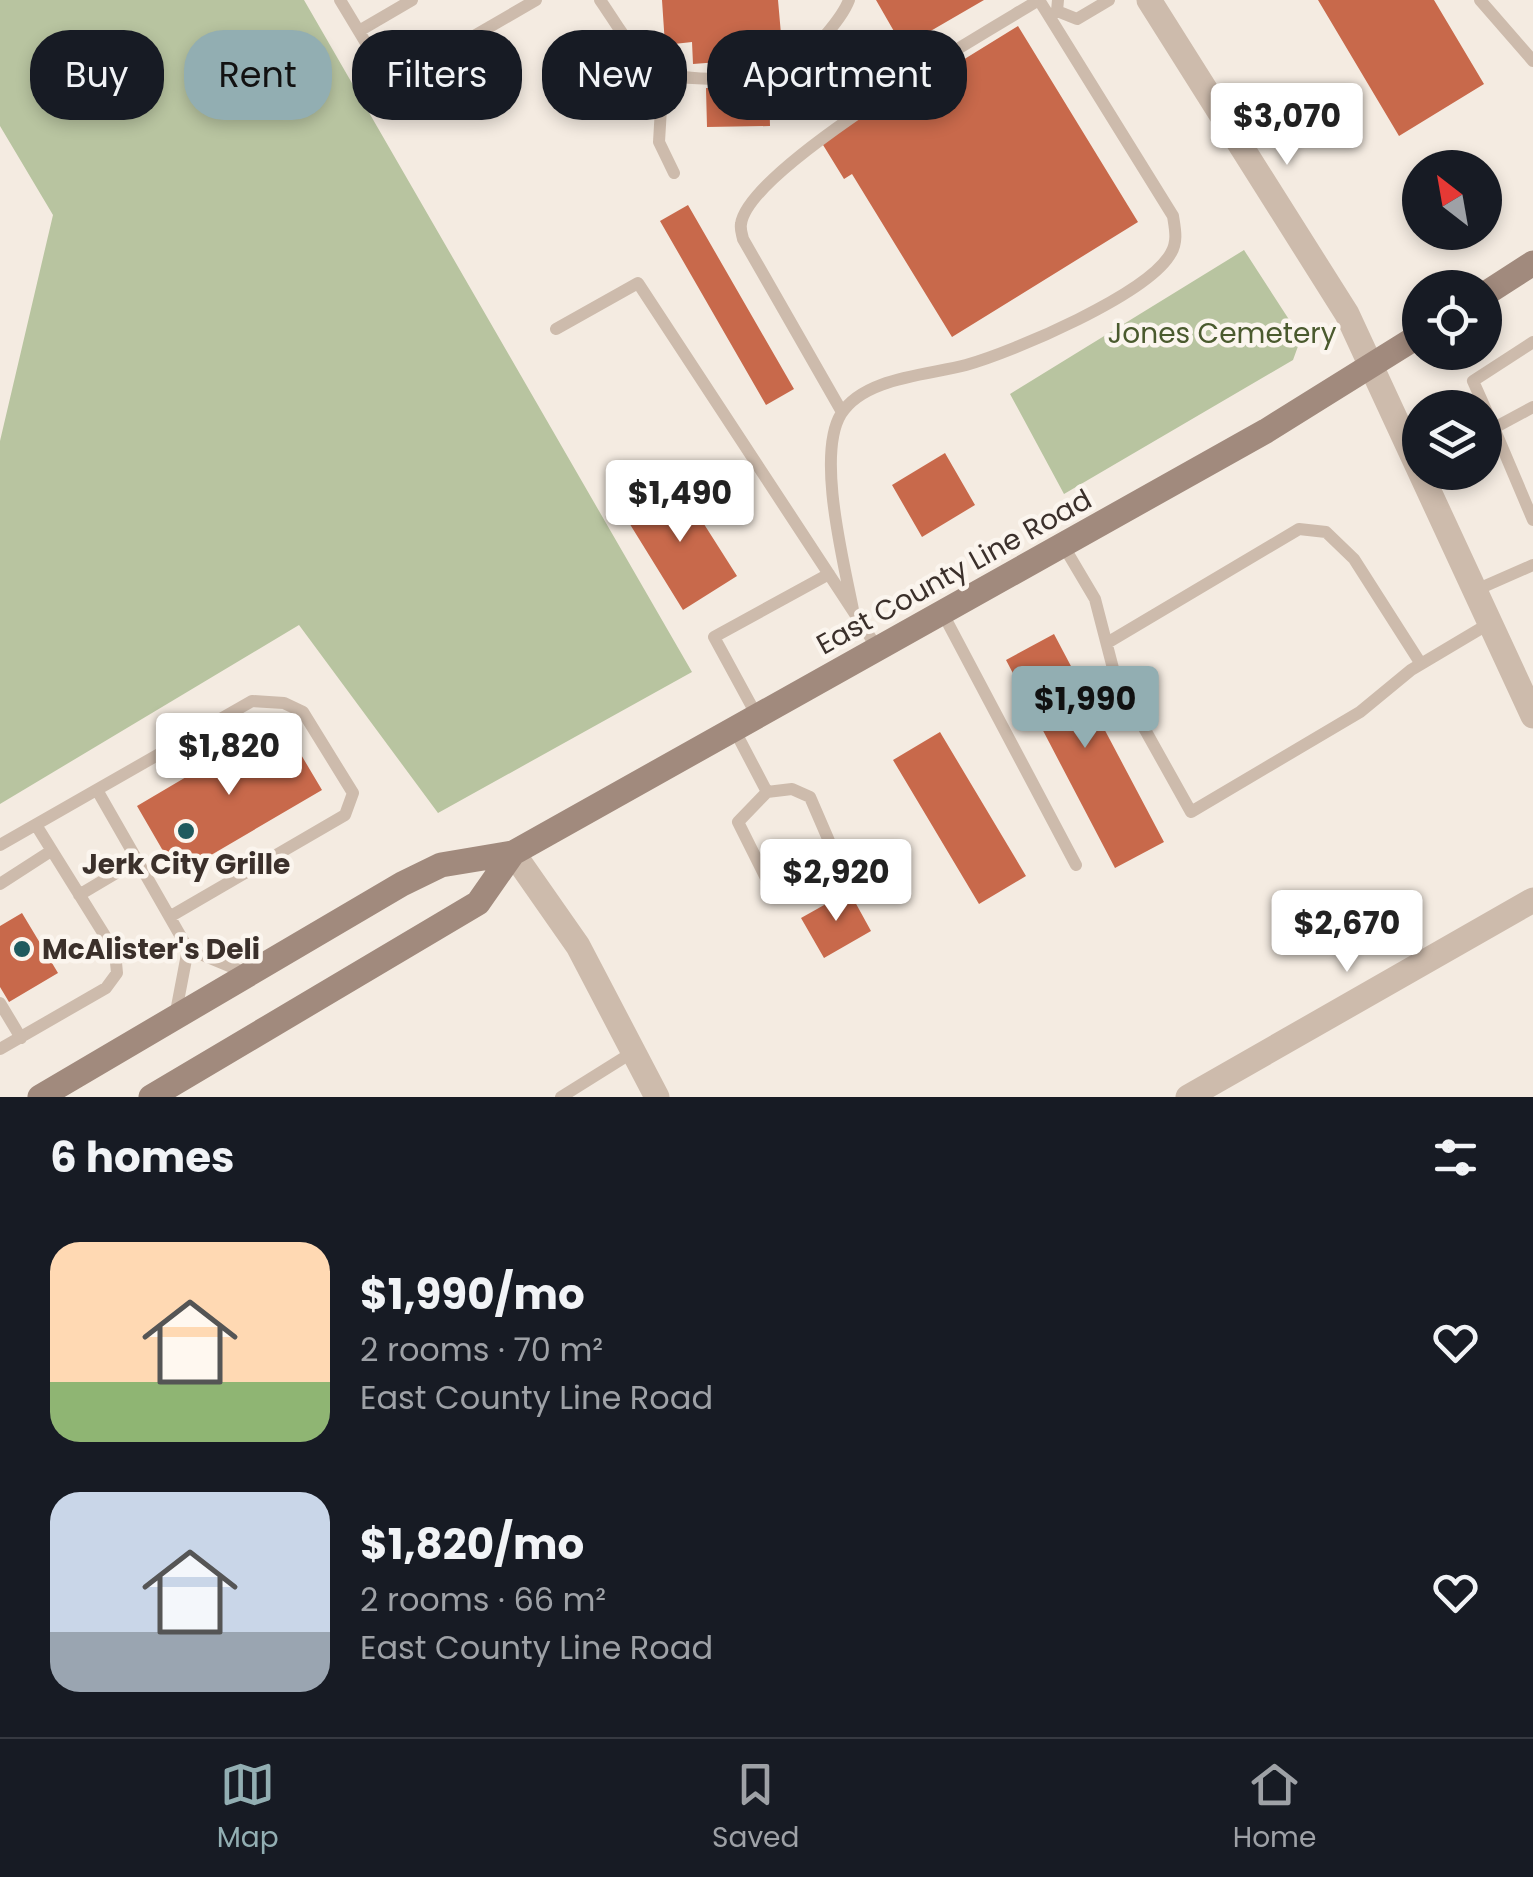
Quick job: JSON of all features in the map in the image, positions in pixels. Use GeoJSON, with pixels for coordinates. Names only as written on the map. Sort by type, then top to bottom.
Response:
{"type":"FeatureCollection","features":[{"type":"Feature","properties":{"kind":"main road"},"geometry":{"type":"LineString","coordinates":[[1502,283],[1533,263]]}},
{"type":"Feature","properties":{"kind":"main road","name":"East County Line Road"},"geometry":{"type":"LineString","coordinates":[[37,1096],[441,864],[512,853],[1266,431],[1402,346]]}},
{"type":"Feature","properties":{"kind":"main road","name":"East County Line Road"},"geometry":{"type":"LineString","coordinates":[[151,1097],[478,903],[512,853]]}},
{"type":"Feature","properties":{"kind":"street"},"geometry":{"type":"LineString","coordinates":[[1149,0],[1347,314],[1533,716]]}},
{"type":"Feature","properties":{"kind":"street"},"geometry":{"type":"LineString","coordinates":[[512,853],[578,946],[657,1097]]}},
{"type":"Feature","properties":{"kind":"street"},"geometry":{"type":"LineString","coordinates":[[1188,1097],[1533,900]]}},
{"type":"Feature","properties":{"kind":"lane"},"geometry":{"type":"LineString","coordinates":[[340,0],[358,30]]}},
{"type":"Feature","properties":{"kind":"lane"},"geometry":{"type":"LineString","coordinates":[[362,30],[412,0]]}},
{"type":"Feature","properties":{"kind":"lane"},"geometry":{"type":"LineString","coordinates":[[600,0],[622,30]]}},
{"type":"Feature","properties":{"kind":"lane"},"geometry":{"type":"LineString","coordinates":[[687,75],[750,78],[782,73],[809,53],[849,0]]}},
{"type":"Feature","properties":{"kind":"lane"},"geometry":{"type":"LineString","coordinates":[[842,412],[743,239],[741,224],[748,208],[817,141],[852,114],[1039,0],[1077,19],[1109,0]]}},
{"type":"Feature","properties":{"kind":"lane"},"geometry":{"type":"LineString","coordinates":[[1480,0],[1533,61]]}},
{"type":"Feature","properties":{"kind":"lane"},"geometry":{"type":"LineString","coordinates":[[481,30],[528,2]]}},
{"type":"Feature","properties":{"kind":"lane"},"geometry":{"type":"LineString","coordinates":[[852,610],[832,452],[842,412],[859,397],[887,384],[1026,346],[1154,274],[1172,252],[1176,237],[1173,216],[1055,9]]}},
{"type":"Feature","properties":{"kind":"lane"},"geometry":{"type":"LineString","coordinates":[[661,120],[659,142],[674,173]]}},
{"type":"Feature","properties":{"kind":"lane"},"geometry":{"type":"LineString","coordinates":[[556,330],[638,284],[878,649]]}},
{"type":"Feature","properties":{"kind":"lane"},"geometry":{"type":"LineString","coordinates":[[1477,390],[1473,381],[1532,346]]}},
{"type":"Feature","properties":{"kind":"lane"},"geometry":{"type":"LineString","coordinates":[[1502,424],[1533,408]]}},
{"type":"Feature","properties":{"kind":"lane"},"geometry":{"type":"LineString","coordinates":[[1502,447],[1533,520]]}},
{"type":"Feature","properties":{"kind":"lane"},"geometry":{"type":"LineString","coordinates":[[1107,644],[1299,530],[1326,532],[1354,560],[1421,664]]}},
{"type":"Feature","properties":{"kind":"lane"},"geometry":{"type":"LineString","coordinates":[[1063,545],[1095,599],[1116,676],[1191,812],[1360,712],[1421,664],[1490,623]]}},
{"type":"Feature","properties":{"kind":"lane"},"geometry":{"type":"LineString","coordinates":[[1476,590],[1533,566]]}},
{"type":"Feature","properties":{"kind":"lane"},"geometry":{"type":"LineString","coordinates":[[757,716],[714,636],[829,574]]}},
{"type":"Feature","properties":{"kind":"lane"},"geometry":{"type":"LineString","coordinates":[[942,612],[1076,864]]}},
{"type":"Feature","properties":{"kind":"lane"},"geometry":{"type":"LineString","coordinates":[[0,846],[252,701],[284,702],[303,712],[353,793],[346,815],[171,916]]}},
{"type":"Feature","properties":{"kind":"lane"},"geometry":{"type":"LineString","coordinates":[[734,729],[766,792]]}},
{"type":"Feature","properties":{"kind":"lane"},"geometry":{"type":"LineString","coordinates":[[98,790],[188,949],[174,1018]]}},
{"type":"Feature","properties":{"kind":"lane"},"geometry":{"type":"LineString","coordinates":[[792,790],[810,797],[832,848],[767,880],[738,822],[766,792],[792,790]]}},
{"type":"Feature","properties":{"kind":"lane"},"geometry":{"type":"LineString","coordinates":[[0,1049],[106,988],[117,972],[115,952],[36,825]]}},
{"type":"Feature","properties":{"kind":"lane"},"geometry":{"type":"LineString","coordinates":[[0,884],[52,851]]}},
{"type":"Feature","properties":{"kind":"lane"},"geometry":{"type":"LineString","coordinates":[[79,894],[138,860]]}},
{"type":"Feature","properties":{"kind":"lane"},"geometry":{"type":"LineString","coordinates":[[188,949],[248,974]]}},
{"type":"Feature","properties":{"kind":"lane"},"geometry":{"type":"LineString","coordinates":[[0,1002],[21,1038]]}},
{"type":"Feature","properties":{"kind":"lane"},"geometry":{"type":"LineString","coordinates":[[561,1097],[633,1052]]}},
{"type":"Feature","properties":{"kind":"green space"},"geometry":{"type":"Polygon","coordinates":[[[0,0],[304,0],[321,30],[184,30],[184,120],[332,120],[332,48],[352,83],[352,120],[373,120],[692,672],[438,813],[299,625],[0,804],[0,441],[53,215],[0,126],[0,0]]]}},
{"type":"Feature","properties":{"kind":"green space","name":"Jones Cemetery"},"geometry":{"type":"Polygon","coordinates":[[[1244,250],[1301,338],[1293,360],[1064,494],[1010,394],[1244,250]]]}},
{"type":"Feature","properties":{"kind":"building"},"geometry":{"type":"Polygon","coordinates":[[[662,0],[778,0],[781,30],[707,30],[707,63],[693,64],[687,30],[664,30],[662,0]]]}},
{"type":"Feature","properties":{"kind":"building"},"geometry":{"type":"Polygon","coordinates":[[[876,0],[984,0],[932,30],[893,30],[876,0]]]}},
{"type":"Feature","properties":{"kind":"building"},"geometry":{"type":"Polygon","coordinates":[[[1318,0],[1434,0],[1484,84],[1399,136],[1318,0]]]}},
{"type":"Feature","properties":{"kind":"building"},"geometry":{"type":"Polygon","coordinates":[[[1018,26],[1138,222],[952,337],[852,174],[844,179],[820,140],[853,120],[967,120],[967,57],[1018,26]]]}},
{"type":"Feature","properties":{"kind":"building"},"geometry":{"type":"Polygon","coordinates":[[[706,88],[707,120],[770,120],[770,126],[707,127],[706,88]]]}},
{"type":"Feature","properties":{"kind":"building"},"geometry":{"type":"Polygon","coordinates":[[[688,205],[794,389],[766,405],[660,221],[688,205]]]}},
{"type":"Feature","properties":{"kind":"building"},"geometry":{"type":"Polygon","coordinates":[[[945,453],[975,505],[922,537],[892,485],[945,453]]]}},
{"type":"Feature","properties":{"kind":"building"},"geometry":{"type":"Polygon","coordinates":[[[676,480],[737,576],[683,610],[623,513],[676,480]]]}},
{"type":"Feature","properties":{"kind":"building"},"geometry":{"type":"Polygon","coordinates":[[[1054,634],[1164,842],[1115,868],[1006,660],[1054,634]]]}},
{"type":"Feature","properties":{"kind":"building"},"geometry":{"type":"Polygon","coordinates":[[[281,721],[322,790],[177,875],[137,806],[281,721]]]}},
{"type":"Feature","properties":{"kind":"building"},"geometry":{"type":"Polygon","coordinates":[[[940,732],[1026,876],[979,904],[893,760],[940,732]]]}},
{"type":"Feature","properties":{"kind":"building"},"geometry":{"type":"Polygon","coordinates":[[[849,891],[871,931],[824,958],[801,918],[849,891]]]}},
{"type":"Feature","properties":{"kind":"building","name":"McAlister's Deli"},"geometry":{"type":"Polygon","coordinates":[[[22,913],[58,973],[9,1002],[0,987],[0,926],[22,913]]]}},
{"type":"Feature","properties":{"kind":"place","name":"Jerk City Grille"},"geometry":{"type":"Point","coordinates":[186,831]}},
{"type":"Feature","properties":{"kind":"place","name":"McAlister's Deli"},"geometry":{"type":"Point","coordinates":[22,949]}}]}
